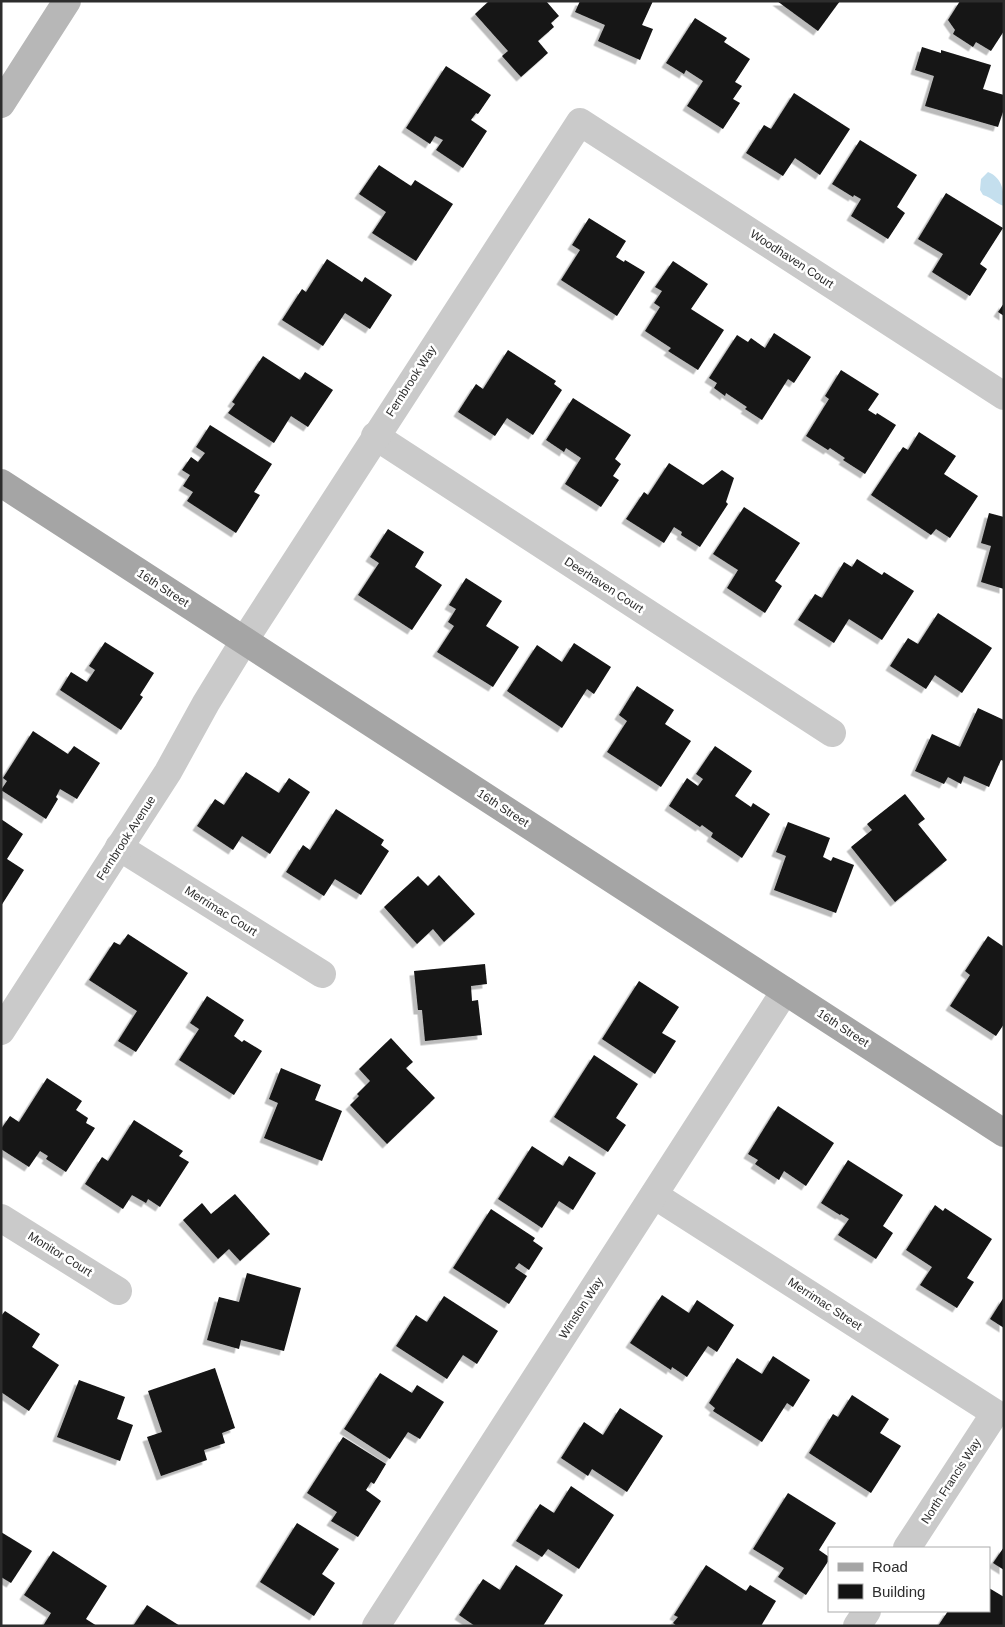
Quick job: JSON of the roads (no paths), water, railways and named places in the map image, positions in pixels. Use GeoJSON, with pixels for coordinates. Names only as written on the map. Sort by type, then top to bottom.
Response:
{"type":"FeatureCollection","features":[{"type":"Feature","properties":{"kind":"main road"},"geometry":{"type":"LineString","coordinates":[[1,104],[68,1]]}},
{"type":"Feature","properties":{"kind":"main road","name":"16th Street"},"geometry":{"type":"LineString","coordinates":[[1,483],[1004,1133]]}},
{"type":"Feature","properties":{"kind":"street","name":"Woodhaven Court"},"geometry":{"type":"LineString","coordinates":[[580,122],[1004,396]]}},
{"type":"Feature","properties":{"kind":"street","name":"Fernbrook Way"},"geometry":{"type":"LineString","coordinates":[[244,641],[580,122]]}},
{"type":"Feature","properties":{"kind":"street","name":"Deerhaven Court"},"geometry":{"type":"LineString","coordinates":[[375,436],[832,733]]}},
{"type":"Feature","properties":{"kind":"street","name":"Fernbrook Avenue"},"geometry":{"type":"LineString","coordinates":[[1,1031],[168,772],[244,641]]}},
{"type":"Feature","properties":{"kind":"street","name":"Merrimac Court"},"geometry":{"type":"LineString","coordinates":[[119,847],[322,974]]}},
{"type":"Feature","properties":{"kind":"street","name":"Winston Way"},"geometry":{"type":"LineString","coordinates":[[376,1626],[785,991]]}},
{"type":"Feature","properties":{"kind":"street","name":"Merrimac Street"},"geometry":{"type":"LineString","coordinates":[[654,1195],[995,1413]]}},
{"type":"Feature","properties":{"kind":"street","name":"Monitor Court"},"geometry":{"type":"LineString","coordinates":[[1,1218],[118,1290]]}},
{"type":"Feature","properties":{"kind":"street","name":"North Francis Way"},"geometry":{"type":"LineString","coordinates":[[908,1547],[995,1413]]}},
{"type":"Feature","properties":{"kind":"street"},"geometry":{"type":"LineString","coordinates":[[857,1626],[866,1612]]}},
{"type":"Feature","properties":{"kind":"water"},"geometry":{"type":"Polygon","coordinates":[[[988,172],[997,178],[1002,186],[1004,206],[983,195],[980,190],[981,179],[988,172]]]}}]}
